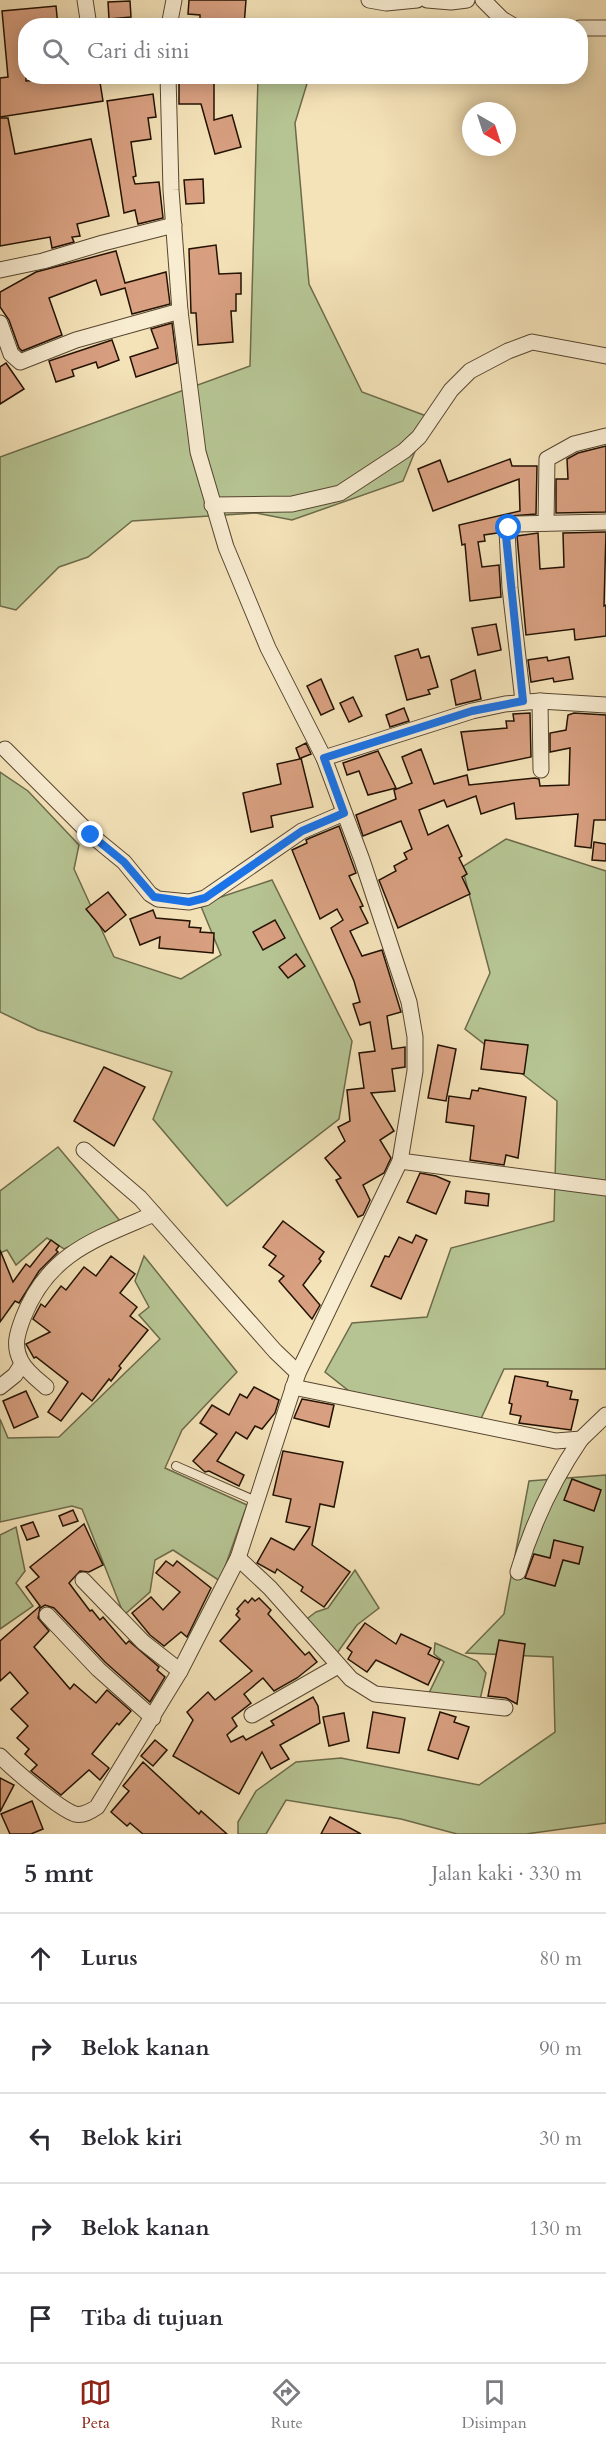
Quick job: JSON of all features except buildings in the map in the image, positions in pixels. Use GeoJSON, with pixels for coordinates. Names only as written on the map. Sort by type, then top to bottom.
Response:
{"type":"FeatureCollection","features":[{"type":"Feature","properties":{"kind":"street"},"geometry":{"type":"LineString","coordinates":[[85,0],[88,18]]}},
{"type":"Feature","properties":{"kind":"street"},"geometry":{"type":"LineString","coordinates":[[171,18],[174,0]]}},
{"type":"Feature","properties":{"kind":"street"},"geometry":{"type":"LineString","coordinates":[[369,0],[386,3],[417,0]]}},
{"type":"Feature","properties":{"kind":"street"},"geometry":{"type":"LineString","coordinates":[[427,0],[451,2],[467,0]]}},
{"type":"Feature","properties":{"kind":"street"},"geometry":{"type":"LineString","coordinates":[[483,0],[490,4],[501,18]]}},
{"type":"Feature","properties":{"kind":"street"},"geometry":{"type":"LineString","coordinates":[[588,28],[606,28]]}},
{"type":"Feature","properties":{"kind":"street"},"geometry":{"type":"LineString","coordinates":[[2,1763],[74,1814],[82,1815],[97,1807],[153,1718],[238,1558],[296,1380],[400,1161],[415,1071],[415,1037],[409,1002],[344,813],[324,758],[268,648],[226,547],[198,452],[180,311],[168,84]]}},
{"type":"Feature","properties":{"kind":"street"},"geometry":{"type":"LineString","coordinates":[[0,270],[42,261],[174,225]]}},
{"type":"Feature","properties":{"kind":"street"},"geometry":{"type":"LineString","coordinates":[[0,323],[4,349],[14,359],[22,361],[76,340],[180,311]]}},
{"type":"Feature","properties":{"kind":"street"},"geometry":{"type":"LineString","coordinates":[[212,505],[292,504],[340,493],[404,451],[419,436],[451,390],[470,371],[508,351],[532,342],[606,356]]}},
{"type":"Feature","properties":{"kind":"street"},"geometry":{"type":"LineString","coordinates":[[546,523],[547,459],[574,444],[606,436]]}},
{"type":"Feature","properties":{"kind":"street"},"geometry":{"type":"LineString","coordinates":[[523,701],[506,536],[509,528],[516,524],[606,522]]}},
{"type":"Feature","properties":{"kind":"street"},"geometry":{"type":"LineString","coordinates":[[324,758],[472,711],[523,701],[540,700],[606,705]]}},
{"type":"Feature","properties":{"kind":"street"},"geometry":{"type":"LineString","coordinates":[[540,700],[541,770]]}},
{"type":"Feature","properties":{"kind":"street"},"geometry":{"type":"LineString","coordinates":[[5,749],[91,835],[124,862],[150,894],[158,898],[189,902],[205,898],[302,831],[344,813]]}},
{"type":"Feature","properties":{"kind":"street"},"geometry":{"type":"LineString","coordinates":[[84,1150],[114,1174],[154,1214],[296,1380],[556,1441],[581,1439]]}},
{"type":"Feature","properties":{"kind":"street"},"geometry":{"type":"LineString","coordinates":[[400,1161],[606,1188]]}},
{"type":"Feature","properties":{"kind":"street"},"geometry":{"type":"LineString","coordinates":[[46,1388],[22,1364],[15,1346],[32,1294],[52,1270],[71,1253],[108,1232],[154,1214]]}},
{"type":"Feature","properties":{"kind":"street"},"geometry":{"type":"LineString","coordinates":[[0,1387],[15,1375],[22,1364]]}},
{"type":"Feature","properties":{"kind":"street"},"geometry":{"type":"LineString","coordinates":[[518,1572],[528,1541],[545,1502],[581,1439],[606,1415]]}},
{"type":"Feature","properties":{"kind":"street"},"geometry":{"type":"LineString","coordinates":[[238,1558],[270,1588],[351,1679],[381,1696],[506,1708]]}},
{"type":"Feature","properties":{"kind":"street"},"geometry":{"type":"LineString","coordinates":[[83,1580],[143,1642],[180,1671]]}},
{"type":"Feature","properties":{"kind":"street"},"geometry":{"type":"LineString","coordinates":[[47,1616],[98,1669],[153,1718]]}},
{"type":"Feature","properties":{"kind":"street"},"geometry":{"type":"LineString","coordinates":[[252,1715],[338,1666]]}},
{"type":"Feature","properties":{"kind":"lane"},"geometry":{"type":"LineString","coordinates":[[176,1466],[256,1501]]}},
{"type":"Feature","properties":{"kind":"green space"},"geometry":{"type":"Polygon","coordinates":[[[258,84],[307,84],[295,123],[309,284],[362,392],[429,417],[403,481],[292,520],[256,513],[132,521],[88,557],[59,567],[16,610],[0,606],[0,457],[250,366],[258,84]]]}},
{"type":"Feature","properties":{"kind":"green space"},"geometry":{"type":"Polygon","coordinates":[[[0,772],[28,791],[79,845],[74,869],[114,957],[181,979],[221,955],[200,904],[272,880],[352,1041],[339,1119],[227,1206],[153,1119],[172,1072],[38,1030],[0,1012],[0,772]]]}},
{"type":"Feature","properties":{"kind":"green space"},"geometry":{"type":"Polygon","coordinates":[[[506,839],[606,871],[606,1369],[504,1369],[479,1423],[363,1402],[325,1372],[352,1323],[427,1317],[451,1248],[554,1221],[557,1101],[465,1029],[490,973],[462,867],[506,839]]]}},
{"type":"Feature","properties":{"kind":"green space"},"geometry":{"type":"Polygon","coordinates":[[[58,1147],[121,1222],[64,1249],[47,1238],[16,1265],[7,1250],[0,1253],[0,1191],[58,1147]]]}},
{"type":"Feature","properties":{"kind":"green space"},"geometry":{"type":"Polygon","coordinates":[[[144,1256],[237,1372],[182,1430],[165,1468],[247,1505],[220,1581],[173,1550],[155,1560],[150,1592],[124,1615],[82,1509],[72,1506],[0,1522],[0,1419],[8,1438],[59,1437],[160,1339],[139,1315],[149,1307],[135,1281],[144,1256]]]}},
{"type":"Feature","properties":{"kind":"green space"},"geometry":{"type":"Polygon","coordinates":[[[606,1475],[606,1823],[526,1834],[457,1834],[401,1819],[286,1800],[266,1834],[238,1834],[238,1822],[256,1791],[296,1762],[341,1758],[479,1785],[555,1732],[553,1657],[466,1653],[504,1614],[529,1481],[606,1475]]]}},
{"type":"Feature","properties":{"kind":"green space"},"geometry":{"type":"Polygon","coordinates":[[[16,1527],[25,1571],[16,1583],[33,1606],[0,1629],[0,1535],[16,1527]]]}},
{"type":"Feature","properties":{"kind":"green space"},"geometry":{"type":"Polygon","coordinates":[[[355,1570],[379,1608],[357,1625],[335,1656],[304,1621],[316,1612],[328,1608],[355,1570]]]}},
{"type":"Feature","properties":{"kind":"green space"},"geometry":{"type":"Polygon","coordinates":[[[435,1643],[477,1661],[486,1673],[480,1700],[429,1693],[444,1662],[434,1654],[435,1643]]]}},
{"type":"Feature","properties":{"kind":"route"},"geometry":{"type":"LineString","coordinates":[[91,835],[124,862],[154,897],[189,902],[205,898],[302,831],[344,813],[324,758],[472,711],[523,701],[510,588],[506,536],[509,528]]}}]}
